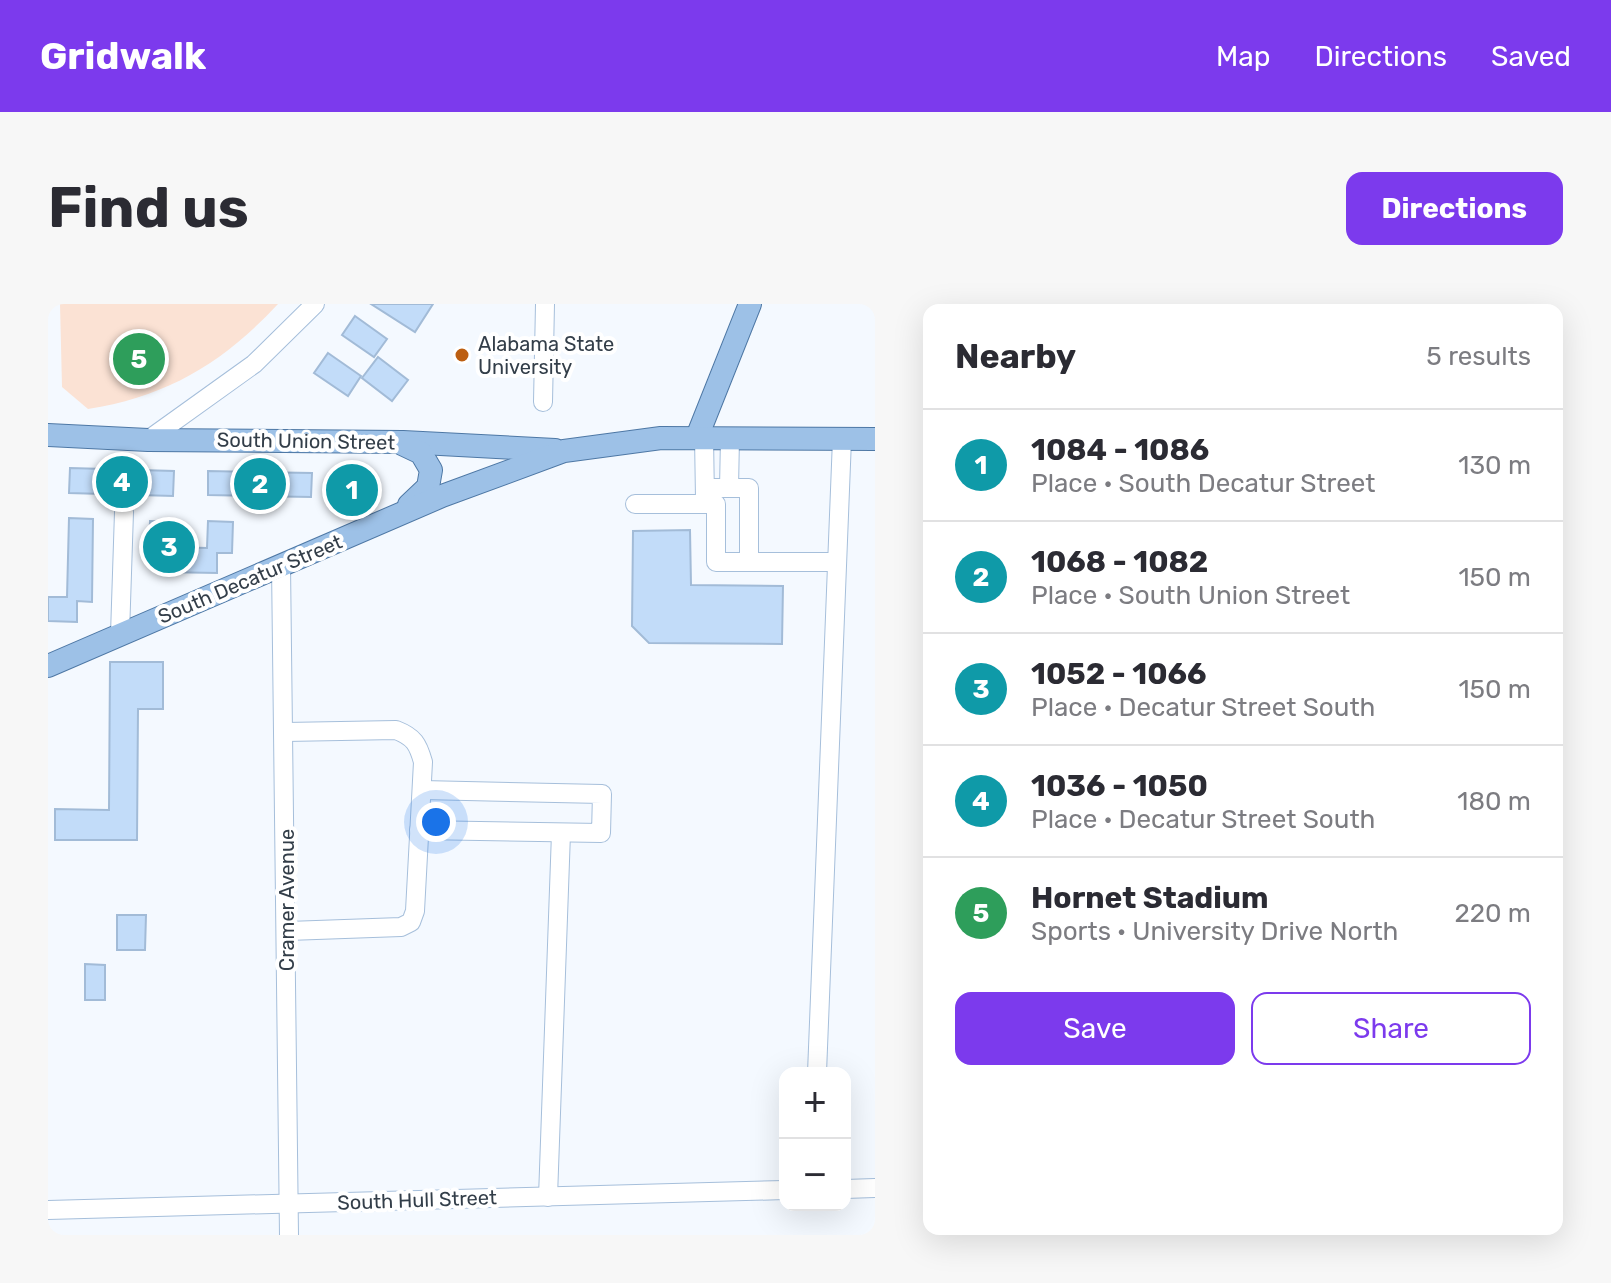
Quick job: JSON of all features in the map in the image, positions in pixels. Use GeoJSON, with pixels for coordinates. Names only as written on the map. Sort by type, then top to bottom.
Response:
{"type":"FeatureCollection","features":[{"type":"Feature","properties":{"kind":"main road"},"geometry":{"type":"LineString","coordinates":[[701,437],[750,304]]}},
{"type":"Feature","properties":{"kind":"main road","name":"South Union Street"},"geometry":{"type":"LineString","coordinates":[[48,435],[148,440],[395,442],[564,451]]}},
{"type":"Feature","properties":{"kind":"main road","name":"South Decatur Street"},"geometry":{"type":"LineString","coordinates":[[48,666],[400,514],[564,451],[612,442],[701,437],[875,439]]}},
{"type":"Feature","properties":{"kind":"main road"},"geometry":{"type":"LineString","coordinates":[[395,442],[421,453],[432,477],[425,492],[400,514]]}},
{"type":"Feature","properties":{"kind":"street"},"geometry":{"type":"LineString","coordinates":[[148,440],[254,364],[315,304]]}},
{"type":"Feature","properties":{"kind":"street"},"geometry":{"type":"LineString","coordinates":[[543,402],[545,304]]}},
{"type":"Feature","properties":{"kind":"street"},"geometry":{"type":"LineString","coordinates":[[701,437],[705,496]]}},
{"type":"Feature","properties":{"kind":"street"},"geometry":{"type":"LineString","coordinates":[[729,488],[730,438]]}},
{"type":"Feature","properties":{"kind":"street"},"geometry":{"type":"LineString","coordinates":[[817,1067],[842,439]]}},
{"type":"Feature","properties":{"kind":"street"},"geometry":{"type":"LineString","coordinates":[[635,504],[705,496],[729,488],[749,488],[749,562]]}},
{"type":"Feature","properties":{"kind":"street"},"geometry":{"type":"LineString","coordinates":[[705,496],[716,504],[716,562],[837,562]]}},
{"type":"Feature","properties":{"kind":"street"},"geometry":{"type":"LineString","coordinates":[[120,634],[124,512]]}},
{"type":"Feature","properties":{"kind":"street","name":"Cramer Avenue"},"geometry":{"type":"LineString","coordinates":[[281,565],[288,931],[289,1235]]}},
{"type":"Feature","properties":{"kind":"street"},"geometry":{"type":"LineString","coordinates":[[285,732],[396,730],[410,736],[418,744],[423,762],[415,911],[411,922],[401,927],[288,931]]}},
{"type":"Feature","properties":{"kind":"street"},"geometry":{"type":"LineString","coordinates":[[419,830],[601,833],[602,794],[422,790]]}},
{"type":"Feature","properties":{"kind":"street"},"geometry":{"type":"LineString","coordinates":[[548,1197],[561,833]]}},
{"type":"Feature","properties":{"kind":"street"},"geometry":{"type":"LineString","coordinates":[[851,1189],[875,1188]]}},
{"type":"Feature","properties":{"kind":"street","name":"South Hull Street"},"geometry":{"type":"LineString","coordinates":[[48,1210],[779,1190]]}},
{"type":"Feature","properties":{"kind":"shaded area"},"geometry":{"type":"Polygon","coordinates":[[[60,304],[278,304],[236,343],[192,374],[144,395],[88,409],[62,387],[60,304]]]}},
{"type":"Feature","properties":{"kind":"building"},"geometry":{"type":"Polygon","coordinates":[[[371,304],[433,304],[415,332],[371,304]]]}},
{"type":"Feature","properties":{"kind":"building"},"geometry":{"type":"Polygon","coordinates":[[[355,316],[387,339],[374,357],[342,335],[355,316]]]}},
{"type":"Feature","properties":{"kind":"building"},"geometry":{"type":"Polygon","coordinates":[[[328,353],[361,376],[348,396],[314,373],[328,353]]]}},
{"type":"Feature","properties":{"kind":"building"},"geometry":{"type":"Polygon","coordinates":[[[378,357],[408,380],[392,401],[362,378],[378,357]]]}},
{"type":"Feature","properties":{"kind":"building"},"geometry":{"type":"Polygon","coordinates":[[[70,468],[174,471],[173,496],[69,493],[70,468]]]}},
{"type":"Feature","properties":{"kind":"building"},"geometry":{"type":"Polygon","coordinates":[[[208,471],[312,473],[311,497],[208,495],[208,471]]]}},
{"type":"Feature","properties":{"kind":"building"},"geometry":{"type":"Polygon","coordinates":[[[340,474],[365,475],[363,505],[339,504],[340,474]]]}},
{"type":"Feature","properties":{"kind":"building"},"geometry":{"type":"Polygon","coordinates":[[[69,518],[93,519],[92,602],[77,601],[77,622],[48,621],[48,597],[67,597],[69,518]]]}},
{"type":"Feature","properties":{"kind":"building"},"geometry":{"type":"Polygon","coordinates":[[[150,521],[173,522],[172,547],[207,548],[208,521],[233,522],[232,553],[217,553],[217,573],[162,572],[162,550],[149,550],[150,521]]]}},
{"type":"Feature","properties":{"kind":"building"},"geometry":{"type":"Polygon","coordinates":[[[690,530],[691,585],[783,586],[782,644],[649,643],[632,626],[633,531],[690,530]]]}},
{"type":"Feature","properties":{"kind":"building"},"geometry":{"type":"Polygon","coordinates":[[[110,662],[163,662],[163,709],[138,709],[137,840],[55,840],[55,809],[109,810],[110,662]]]}},
{"type":"Feature","properties":{"kind":"building"},"geometry":{"type":"Polygon","coordinates":[[[117,915],[146,915],[145,950],[117,950],[117,915]]]}},
{"type":"Feature","properties":{"kind":"building"},"geometry":{"type":"Polygon","coordinates":[[[85,964],[105,965],[105,1000],[85,1000],[85,964]]]}},
{"type":"Feature","properties":{"kind":"place","name":"Alabama State University"},"geometry":{"type":"Point","coordinates":[462,355]}},
{"type":"Feature","properties":{"kind":"place","name":"Hornet Stadium"},"geometry":{"type":"Point","coordinates":[139,359]}},
{"type":"Feature","properties":{"kind":"place","name":"1036 - 1050"},"geometry":{"type":"Point","coordinates":[122,482]}},
{"type":"Feature","properties":{"kind":"place","name":"1068 - 1082"},"geometry":{"type":"Point","coordinates":[260,484]}},
{"type":"Feature","properties":{"kind":"place","name":"1084 - 1086"},"geometry":{"type":"Point","coordinates":[352,490]}},
{"type":"Feature","properties":{"kind":"place","name":"1052 - 1066"},"geometry":{"type":"Point","coordinates":[169,547]}}]}
